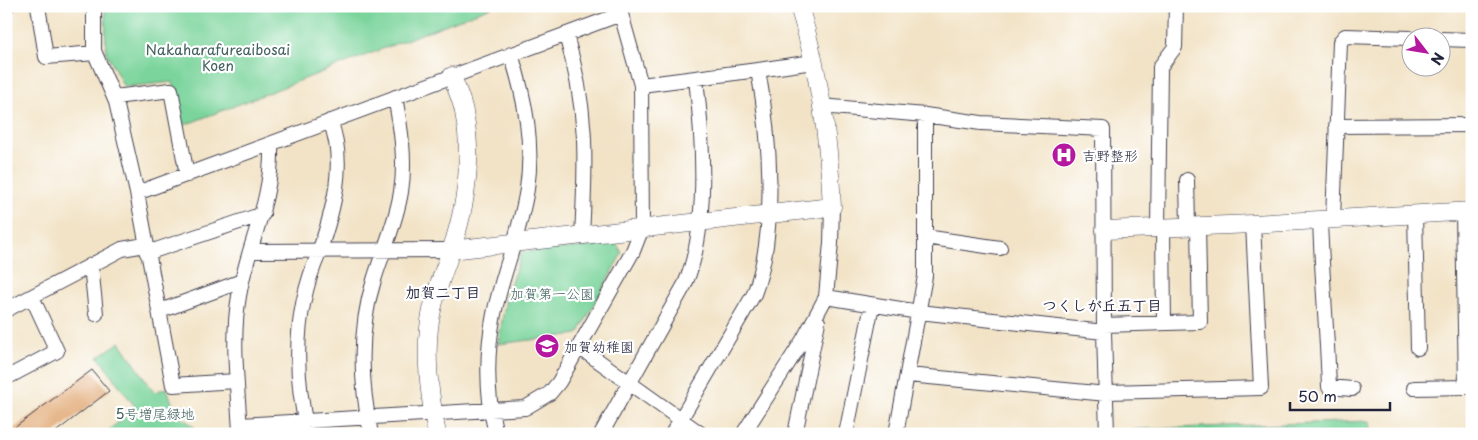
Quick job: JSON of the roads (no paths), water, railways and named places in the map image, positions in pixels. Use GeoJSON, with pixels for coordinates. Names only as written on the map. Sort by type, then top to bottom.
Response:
{"type":"FeatureCollection","features":[{"type":"Feature","properties":{"kind":"street"},"geometry":{"type":"LineString","coordinates":[[38,6],[46,56],[95,53]]}},
{"type":"Feature","properties":{"kind":"street"},"geometry":{"type":"LineString","coordinates":[[94,6],[95,53],[115,97],[137,193],[146,249],[160,311],[173,384],[236,381]]}},
{"type":"Feature","properties":{"kind":"street"},"geometry":{"type":"LineString","coordinates":[[743,434],[820,311],[826,297],[831,251],[832,207],[828,148],[813,62],[799,6]]}},
{"type":"Feature","properties":{"kind":"street"},"geometry":{"type":"LineString","coordinates":[[1164,323],[1160,68],[1175,47],[1176,6]]}},
{"type":"Feature","properties":{"kind":"street"},"geometry":{"type":"LineString","coordinates":[[137,193],[621,14],[641,85],[642,228],[633,251],[559,382],[550,393],[526,408],[433,415],[368,417],[306,428],[240,429],[236,381],[235,324],[242,281],[263,214],[272,166],[271,144]]}},
{"type":"Feature","properties":{"kind":"street"},"geometry":{"type":"LineString","coordinates":[[566,34],[575,66],[584,118],[585,160],[582,236]]}},
{"type":"Feature","properties":{"kind":"street"},"geometry":{"type":"LineString","coordinates":[[1352,389],[1329,387],[1327,335],[1323,309],[1327,220],[1336,126],[1340,42],[1345,36],[1400,38]]}},
{"type":"Feature","properties":{"kind":"street"},"geometry":{"type":"LineString","coordinates":[[1450,39],[1472,40]]}},
{"type":"Feature","properties":{"kind":"street"},"geometry":{"type":"LineString","coordinates":[[496,434],[490,411],[487,374],[490,338],[495,312],[516,242],[526,195],[529,163],[524,100],[511,54]]}},
{"type":"Feature","properties":{"kind":"street"},"geometry":{"type":"LineString","coordinates":[[641,85],[813,62]]}},
{"type":"Feature","properties":{"kind":"street"},"geometry":{"type":"LineString","coordinates":[[672,434],[754,294],[762,275],[767,250],[769,139],[758,70]]}},
{"type":"Feature","properties":{"kind":"street"},"geometry":{"type":"LineString","coordinates":[[437,434],[433,415],[427,355],[429,327],[434,302],[464,201],[468,162],[464,111],[452,76]]}},
{"type":"Feature","properties":{"kind":"street"},"geometry":{"type":"LineString","coordinates":[[601,434],[685,284],[698,248],[701,143],[696,79]]}},
{"type":"Feature","properties":{"kind":"street"},"geometry":{"type":"LineString","coordinates":[[115,97],[171,90],[187,175]]}},
{"type":"Feature","properties":{"kind":"street"},"geometry":{"type":"LineString","coordinates":[[371,434],[363,391],[363,332],[374,282],[391,234],[401,191],[403,163],[401,128],[395,98]]}},
{"type":"Feature","properties":{"kind":"street"},"geometry":{"type":"LineString","coordinates":[[821,106],[926,115],[981,124],[1103,129],[1104,329],[1107,434]]}},
{"type":"Feature","properties":{"kind":"street"},"geometry":{"type":"LineString","coordinates":[[896,434],[925,276],[926,115]]}},
{"type":"Feature","properties":{"kind":"street"},"geometry":{"type":"LineString","coordinates":[[306,428],[296,363],[297,341],[304,294],[330,215],[337,171],[335,134],[330,121]]}},
{"type":"Feature","properties":{"kind":"street"},"geometry":{"type":"LineString","coordinates":[[1336,126],[1472,125]]}},
{"type":"Feature","properties":{"kind":"street"},"geometry":{"type":"LineString","coordinates":[[826,297],[919,312],[1104,329],[1164,323],[1200,322],[1193,226],[1187,180]]}},
{"type":"Feature","properties":{"kind":"street"},"geometry":{"type":"LineString","coordinates":[[251,251],[451,250],[642,228],[700,224],[832,207]]}},
{"type":"Feature","properties":{"kind":"street"},"geometry":{"type":"LineString","coordinates":[[1105,230],[1253,224],[1467,211],[1466,387],[1414,388]]}},
{"type":"Feature","properties":{"kind":"street"},"geometry":{"type":"LineString","coordinates":[[6,310],[122,249],[146,249],[263,214]]}},
{"type":"Feature","properties":{"kind":"street"},"geometry":{"type":"LineString","coordinates":[[1415,214],[1418,348]]}},
{"type":"Feature","properties":{"kind":"street"},"geometry":{"type":"LineString","coordinates":[[908,375],[1107,393],[1262,388],[1253,224]]}},
{"type":"Feature","properties":{"kind":"street"},"geometry":{"type":"LineString","coordinates":[[925,237],[1000,248]]}},
{"type":"Feature","properties":{"kind":"street"},"geometry":{"type":"LineString","coordinates":[[91,265],[96,314]]}},
{"type":"Feature","properties":{"kind":"street"},"geometry":{"type":"LineString","coordinates":[[160,311],[242,281]]}},
{"type":"Feature","properties":{"kind":"street"},"geometry":{"type":"LineString","coordinates":[[6,378],[57,351],[32,297]]}},
{"type":"Feature","properties":{"kind":"street"},"geometry":{"type":"LineString","coordinates":[[846,434],[872,305]]}},
{"type":"Feature","properties":{"kind":"street"},"geometry":{"type":"LineString","coordinates":[[795,434],[820,311]]}},
{"type":"Feature","properties":{"kind":"street"},"geometry":{"type":"LineString","coordinates":[[580,347],[701,434]]}},
{"type":"Feature","properties":{"kind":"place","name":"吉野整形"},"geometry":{"type":"Point","coordinates":[1064,155]}},
{"type":"Feature","properties":{"kind":"place","name":"加賀幼稚園"},"geometry":{"type":"Point","coordinates":[547,346]}},
{"type":"Feature","properties":{"kind":"district","name":"加賀二丁目"},"geometry":{"type":"Point","coordinates":[443,291]}},
{"type":"Feature","properties":{"kind":"district","name":"つくしが丘五丁目"},"geometry":{"type":"Point","coordinates":[1102,304]}},
{"type":"Feature","properties":{"kind":"park label","name":"Nakaharafureaibosai Koen"},"geometry":{"type":"Point","coordinates":[218,58]}},
{"type":"Feature","properties":{"kind":"park label","name":"加賀第一公園"},"geometry":{"type":"Point","coordinates":[552,293]}},
{"type":"Feature","properties":{"kind":"park label","name":"5号増尾緑地"},"geometry":{"type":"Point","coordinates":[155,413]}}]}
